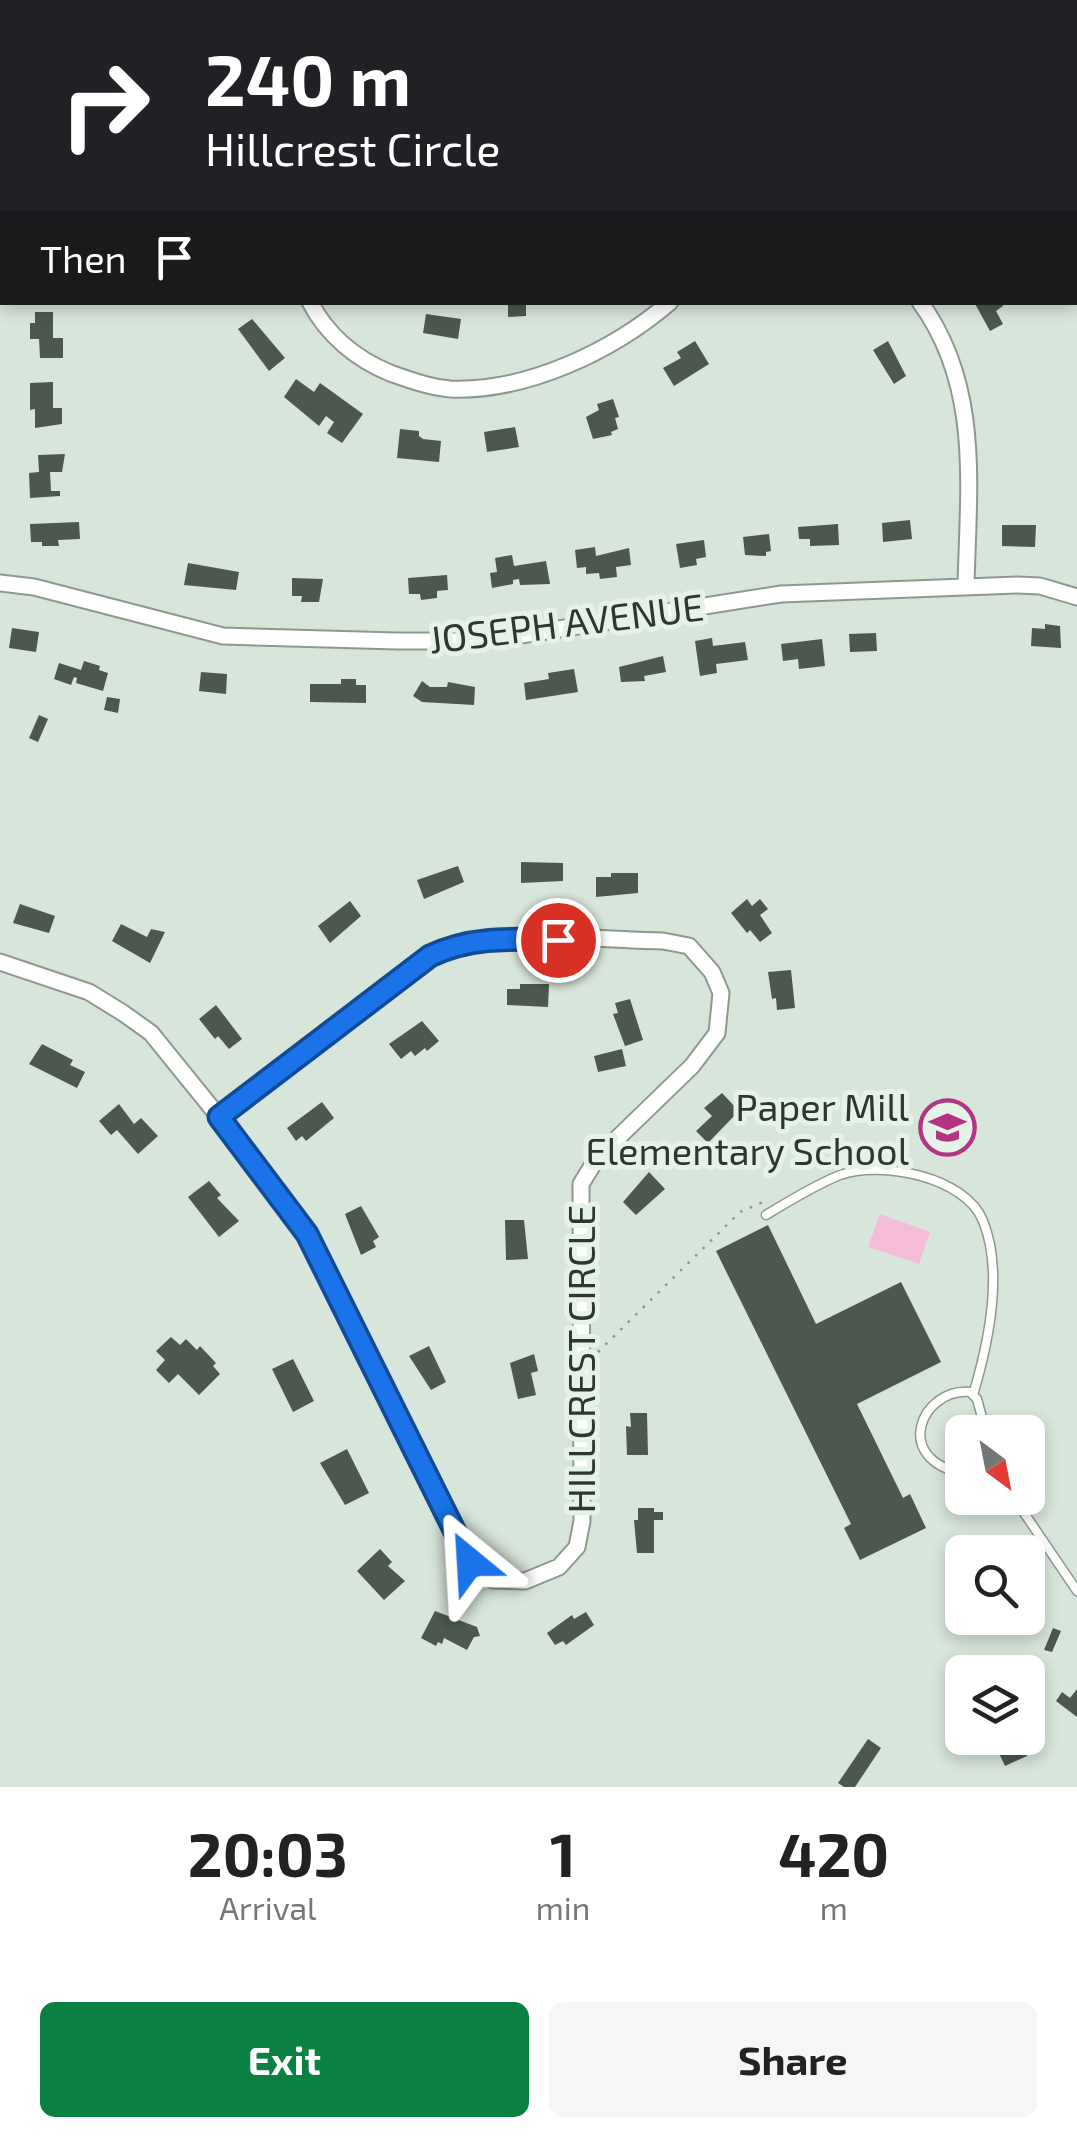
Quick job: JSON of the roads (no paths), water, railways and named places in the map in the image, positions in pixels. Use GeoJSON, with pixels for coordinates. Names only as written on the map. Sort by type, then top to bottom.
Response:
{"type":"FeatureCollection","features":[{"type":"Feature","properties":{"kind":"street"},"geometry":{"type":"LineString","coordinates":[[312,305],[331,332],[361,358],[412,381],[448,388],[492,386],[549,371],[612,342],[666,305]]}},
{"type":"Feature","properties":{"kind":"street"},"geometry":{"type":"LineString","coordinates":[[922,305],[952,360],[965,409],[969,457],[966,587]]}},
{"type":"Feature","properties":{"kind":"street","name":"JOSEPH AVENUE"},"geometry":{"type":"LineString","coordinates":[[0,583],[68,595],[223,636],[415,642],[521,636],[781,594],[1040,586],[1077,597]]}},
{"type":"Feature","properties":{"kind":"street","name":"HILLCREST CIRCLE"},"geometry":{"type":"LineString","coordinates":[[0,962],[89,992],[151,1032],[307,1234],[470,1562],[493,1580],[525,1581],[559,1567],[577,1547],[582,1520],[581,1184],[596,1158],[692,1066],[717,1034],[722,994],[712,972],[688,946],[662,941],[489,939],[454,945],[430,956],[219,1117]]}},
{"type":"Feature","properties":{"kind":"lane"},"geometry":{"type":"LineString","coordinates":[[766,1215],[843,1174],[873,1170],[923,1176],[969,1201],[983,1220],[992,1277],[990,1326],[973,1395],[980,1415]]}},
{"type":"Feature","properties":{"kind":"lane"},"geometry":{"type":"LineString","coordinates":[[945,1468],[934,1464],[926,1454],[919,1432],[930,1410],[942,1400],[956,1391],[973,1395]]}},
{"type":"Feature","properties":{"kind":"lane"},"geometry":{"type":"LineString","coordinates":[[1026,1515],[1077,1591]]}},
{"type":"Feature","properties":{"kind":"place","name":"Paper Mill Elementary School"},"geometry":{"type":"Point","coordinates":[948,1128]}}]}
